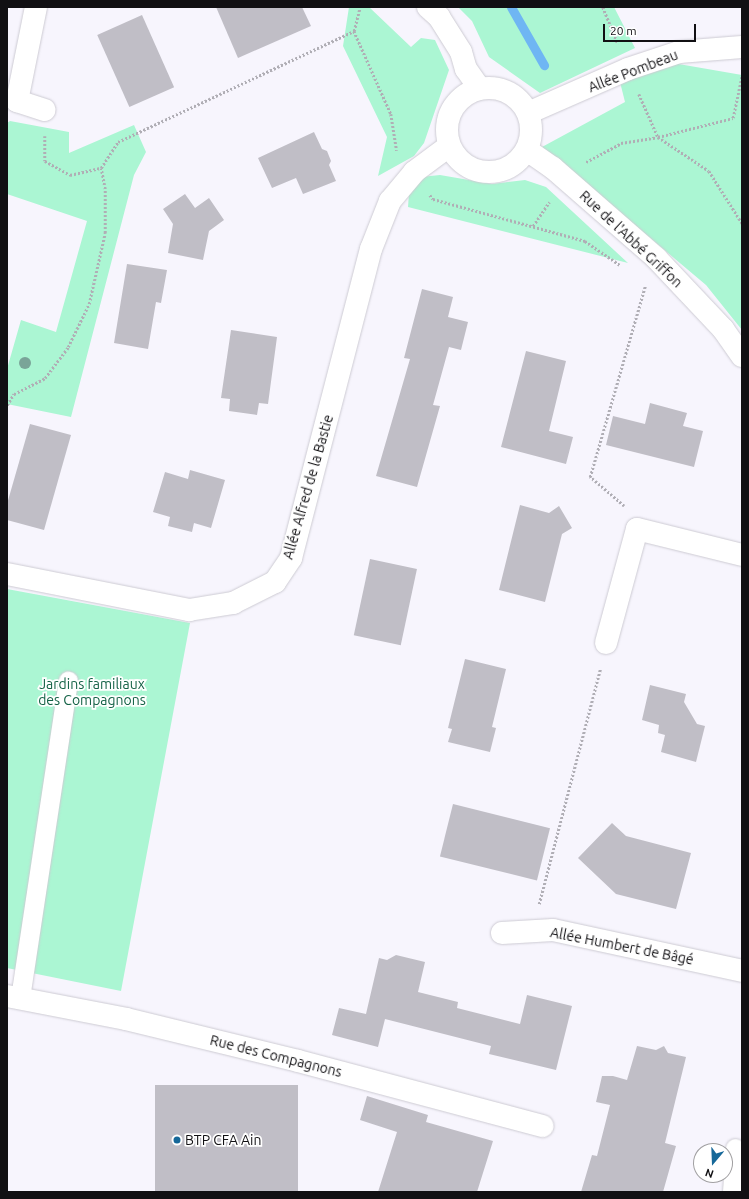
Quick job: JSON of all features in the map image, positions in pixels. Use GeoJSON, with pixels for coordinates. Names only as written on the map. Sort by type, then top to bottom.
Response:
{"type":"FeatureCollection","features":[{"type":"Feature","properties":{"kind":"street"},"geometry":{"type":"LineString","coordinates":[[36,7],[12,105],[45,110]]}},
{"type":"Feature","properties":{"kind":"street"},"geometry":{"type":"LineString","coordinates":[[428,7],[443,23],[461,52],[466,69],[480,89]]}},
{"type":"Feature","properties":{"kind":"street","name":"Allée Pombeau"},"geometry":{"type":"LineString","coordinates":[[528,113],[628,69],[679,52],[742,48]]}},
{"type":"Feature","properties":{"kind":"street"},"geometry":{"type":"LineString","coordinates":[[495,88],[508,92],[520,101],[528,113],[531,128],[530,143],[517,162],[505,170],[490,173],[476,171],[462,164],[452,153],[446,131],[448,116],[456,104],[466,94],[480,89],[495,88]]}},
{"type":"Feature","properties":{"kind":"street","name":"Allée Alfred de la Bastie"},"geometry":{"type":"LineString","coordinates":[[7,574],[189,610],[233,603],[275,582],[291,558],[371,250],[390,201],[414,172],[449,146]]}},
{"type":"Feature","properties":{"kind":"street","name":"Rue de l'Abbé Griffon"},"geometry":{"type":"LineString","coordinates":[[526,150],[565,178],[656,258],[724,330],[742,356]]}},
{"type":"Feature","properties":{"kind":"street"},"geometry":{"type":"LineString","coordinates":[[606,643],[637,529],[742,555]]}},
{"type":"Feature","properties":{"kind":"street","name":"Allée Humbert de Bâgé"},"geometry":{"type":"LineString","coordinates":[[502,934],[532,930],[553,930],[742,971]]}},
{"type":"Feature","properties":{"kind":"street","name":"Rue des Compagnons"},"geometry":{"type":"LineString","coordinates":[[13,997],[126,1019],[253,1050],[543,1126]]}},
{"type":"Feature","properties":{"kind":"lane"},"geometry":{"type":"LineString","coordinates":[[13,997],[68,681]]}},
{"type":"Feature","properties":{"kind":"lane"},"geometry":{"type":"LineString","coordinates":[[732,1192],[735,1148]]}},
{"type":"Feature","properties":{"kind":"path"},"geometry":{"type":"LineString","coordinates":[[360,7],[354,31],[391,114],[397,152],[414,172],[433,199],[585,241],[622,267]]}},
{"type":"Feature","properties":{"kind":"path"},"geometry":{"type":"LineString","coordinates":[[7,405],[14,394],[45,378],[68,347],[89,304],[105,233],[105,189],[101,168],[118,142],[354,31]]}},
{"type":"Feature","properties":{"kind":"path"},"geometry":{"type":"LineString","coordinates":[[533,226],[565,178],[587,161],[621,143],[658,137],[733,118],[742,73]]}},
{"type":"Feature","properties":{"kind":"path"},"geometry":{"type":"LineString","coordinates":[[45,110],[45,161],[70,175],[101,168]]}},
{"type":"Feature","properties":{"kind":"path"},"geometry":{"type":"LineString","coordinates":[[658,137],[708,171],[742,223]]}},
{"type":"Feature","properties":{"kind":"path"},"geometry":{"type":"LineString","coordinates":[[637,529],[628,510],[590,477],[646,285],[640,280]]}},
{"type":"Feature","properties":{"kind":"path"},"geometry":{"type":"LineString","coordinates":[[532,930],[606,643]]}},
{"type":"Feature","properties":{"kind":"green space"},"geometry":{"type":"Polygon","coordinates":[[[349,7],[369,7],[411,47],[421,38],[435,40],[449,70],[424,143],[414,156],[378,176],[387,137],[343,46],[349,7]]]}},
{"type":"Feature","properties":{"kind":"green space"},"geometry":{"type":"Polygon","coordinates":[[[458,7],[614,7],[635,48],[540,93],[489,57],[472,21],[458,7]]]}},
{"type":"Feature","properties":{"kind":"green space"},"geometry":{"type":"Polygon","coordinates":[[[667,62],[742,75],[742,330],[706,285],[542,147],[625,102],[620,82],[667,62]]]}},
{"type":"Feature","properties":{"kind":"green space"},"geometry":{"type":"Polygon","coordinates":[[[10,121],[69,132],[69,153],[134,125],[146,152],[134,175],[71,417],[7,404],[7,369],[21,320],[56,332],[87,221],[7,194],[7,123],[10,121]]]}},
{"type":"Feature","properties":{"kind":"green space"},"geometry":{"type":"Polygon","coordinates":[[[440,175],[492,184],[525,180],[546,187],[628,263],[408,207],[409,193],[421,177],[440,175]]]}},
{"type":"Feature","properties":{"kind":"green space","name":"Jardins familiaux des Compagnons"},"geometry":{"type":"Polygon","coordinates":[[[7,589],[190,623],[121,991],[7,968],[7,589]]]}},
{"type":"Feature","properties":{"kind":"building"},"geometry":{"type":"Polygon","coordinates":[[[216,7],[302,7],[311,26],[238,58],[216,7]]]}},
{"type":"Feature","properties":{"kind":"building"},"geometry":{"type":"Polygon","coordinates":[[[142,15],[174,87],[129,107],[97,35],[142,15]]]}},
{"type":"Feature","properties":{"kind":"building"},"geometry":{"type":"Polygon","coordinates":[[[314,132],[322,149],[327,151],[331,161],[329,165],[336,181],[303,194],[296,178],[272,188],[258,158],[314,132]]]}},
{"type":"Feature","properties":{"kind":"building"},"geometry":{"type":"Polygon","coordinates":[[[185,194],[195,208],[209,198],[224,220],[209,231],[203,260],[168,253],[173,224],[163,209],[185,194]]]}},
{"type":"Feature","properties":{"kind":"building"},"geometry":{"type":"Polygon","coordinates":[[[127,264],[167,270],[161,303],[156,302],[148,349],[114,343],[127,264]]]}},
{"type":"Feature","properties":{"kind":"building"},"geometry":{"type":"Polygon","coordinates":[[[422,289],[453,297],[448,317],[468,322],[461,350],[449,347],[433,405],[440,406],[417,487],[376,476],[410,359],[404,358],[422,289]]]}},
{"type":"Feature","properties":{"kind":"building"},"geometry":{"type":"Polygon","coordinates":[[[231,330],[277,337],[268,404],[259,403],[257,415],[229,411],[230,399],[221,398],[231,330]]]}},
{"type":"Feature","properties":{"kind":"building"},"geometry":{"type":"Polygon","coordinates":[[[526,351],[566,361],[549,431],[573,437],[566,464],[501,447],[526,351]]]}},
{"type":"Feature","properties":{"kind":"building"},"geometry":{"type":"Polygon","coordinates":[[[650,403],[687,413],[683,426],[703,431],[694,467],[606,445],[613,416],[645,424],[650,403]]]}},
{"type":"Feature","properties":{"kind":"building"},"geometry":{"type":"Polygon","coordinates":[[[30,424],[71,435],[44,530],[7,520],[7,504],[30,424]]]}},
{"type":"Feature","properties":{"kind":"building"},"geometry":{"type":"Polygon","coordinates":[[[190,470],[225,480],[211,528],[194,523],[192,532],[168,526],[170,517],[153,512],[165,472],[188,479],[190,470]]]}},
{"type":"Feature","properties":{"kind":"building"},"geometry":{"type":"Polygon","coordinates":[[[520,505],[549,513],[559,506],[572,528],[562,534],[545,602],[499,590],[520,505]]]}},
{"type":"Feature","properties":{"kind":"building"},"geometry":{"type":"Polygon","coordinates":[[[370,559],[417,569],[401,645],[354,635],[370,559]]]}},
{"type":"Feature","properties":{"kind":"building"},"geometry":{"type":"Polygon","coordinates":[[[465,659],[506,669],[492,727],[496,728],[490,752],[448,742],[452,729],[448,728],[465,659]]]}},
{"type":"Feature","properties":{"kind":"building"},"geometry":{"type":"Polygon","coordinates":[[[650,685],[686,694],[684,702],[697,724],[705,726],[696,762],[661,752],[665,735],[658,733],[659,725],[642,720],[650,685]]]}},
{"type":"Feature","properties":{"kind":"building"},"geometry":{"type":"Polygon","coordinates":[[[453,804],[550,828],[537,881],[440,856],[453,804]]]}},
{"type":"Feature","properties":{"kind":"building"},"geometry":{"type":"Polygon","coordinates":[[[612,823],[626,836],[691,853],[676,909],[616,894],[578,858],[612,823]]]}},
{"type":"Feature","properties":{"kind":"building"},"geometry":{"type":"Polygon","coordinates":[[[396,955],[425,962],[418,992],[458,1002],[457,1008],[520,1024],[527,995],[572,1006],[556,1070],[489,1054],[491,1046],[385,1019],[378,1047],[332,1035],[339,1008],[366,1014],[379,958],[387,960],[396,955]]]}},
{"type":"Feature","properties":{"kind":"building"},"geometry":{"type":"Polygon","coordinates":[[[637,1046],[656,1050],[664,1046],[668,1053],[686,1057],[665,1143],[676,1146],[663,1192],[581,1192],[592,1155],[597,1156],[610,1105],[596,1102],[602,1076],[613,1076],[627,1080],[637,1046]]]}},
{"type":"Feature","properties":{"kind":"building"},"geometry":{"type":"Polygon","coordinates":[[[155,1085],[298,1085],[298,1192],[155,1192],[155,1085]]]}},
{"type":"Feature","properties":{"kind":"building"},"geometry":{"type":"Polygon","coordinates":[[[367,1096],[428,1115],[426,1122],[493,1141],[477,1192],[378,1192],[397,1132],[360,1120],[367,1096]]]}},
{"type":"Feature","properties":{"kind":"waterway"},"geometry":{"type":"LineString","coordinates":[[511,7],[544,65]]}},
{"type":"Feature","properties":{"kind":"place","name":"BTP CFA Ain"},"geometry":{"type":"Point","coordinates":[177,1140]}}]}
